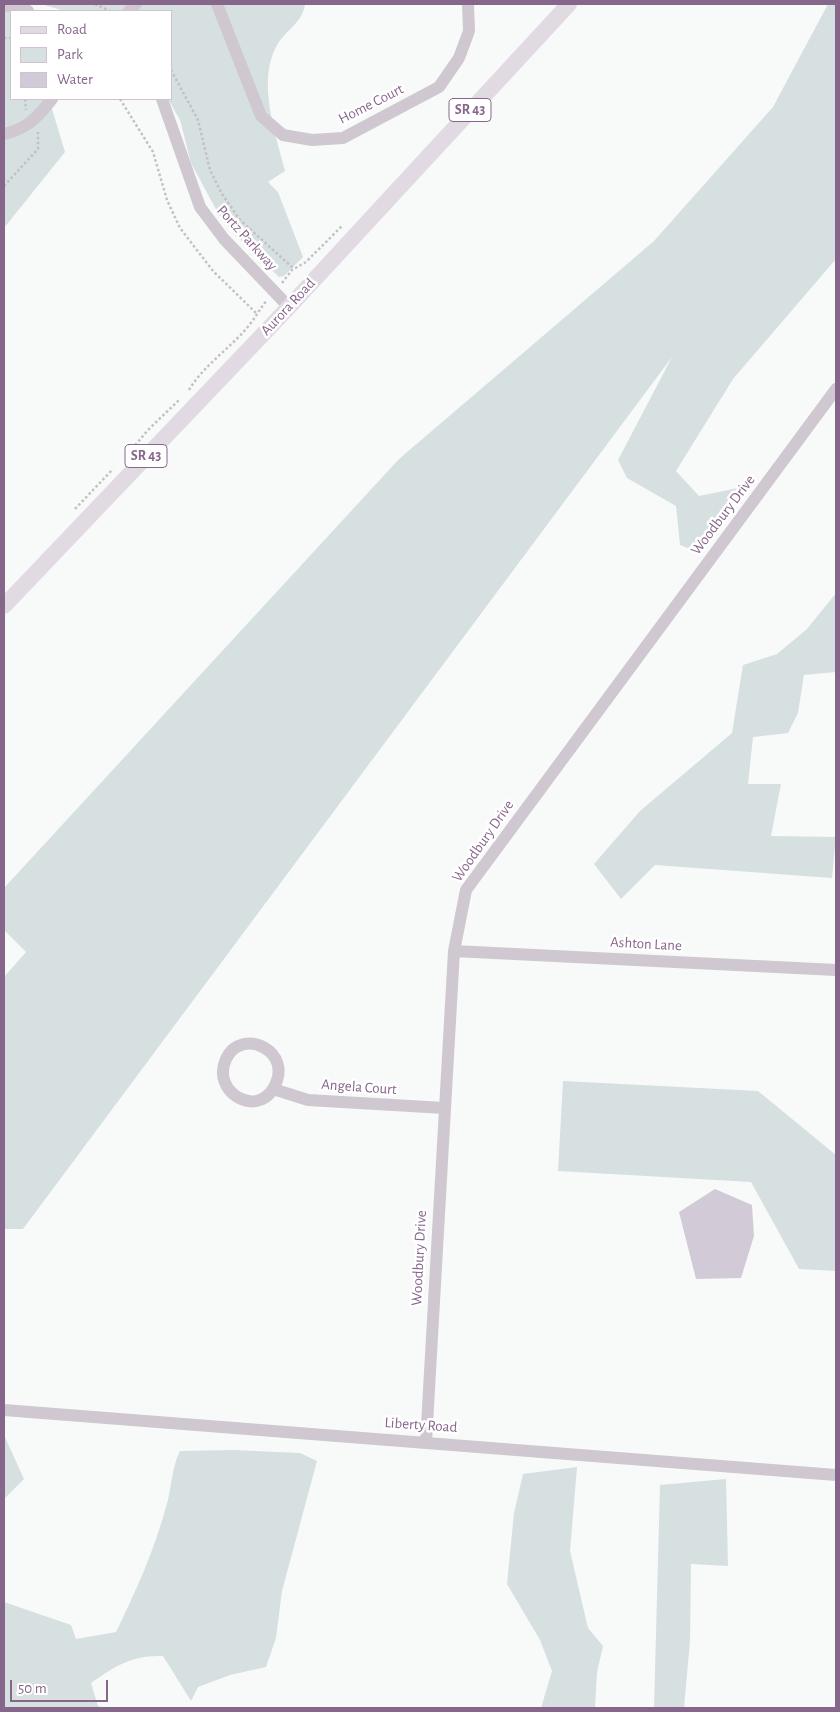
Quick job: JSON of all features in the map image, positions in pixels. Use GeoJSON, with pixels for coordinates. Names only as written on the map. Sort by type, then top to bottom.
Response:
{"type":"FeatureCollection","features":[{"type":"Feature","properties":{"kind":"main road","name":"Aurora Road"},"geometry":{"type":"LineString","coordinates":[[4,606],[289,306],[370,216],[569,4]]}},
{"type":"Feature","properties":{"kind":"street","name":"Home Court"},"geometry":{"type":"LineString","coordinates":[[216,4],[261,116],[283,135],[312,140],[343,138],[439,87],[459,58],[469,31],[468,4]]}},
{"type":"Feature","properties":{"kind":"street"},"geometry":{"type":"LineString","coordinates":[[11,5],[25,10]]}},
{"type":"Feature","properties":{"kind":"street"},"geometry":{"type":"LineString","coordinates":[[4,134],[27,126],[51,100]]}},
{"type":"Feature","properties":{"kind":"street","name":"Portz Parkway"},"geometry":{"type":"LineString","coordinates":[[162,100],[200,208],[224,239],[289,306]]}},
{"type":"Feature","properties":{"kind":"street","name":"Woodbury Drive"},"geometry":{"type":"LineString","coordinates":[[426,1442],[454,950],[466,890],[836,389]]}},
{"type":"Feature","properties":{"kind":"street","name":"Ashton Lane"},"geometry":{"type":"LineString","coordinates":[[454,950],[836,970]]}},
{"type":"Feature","properties":{"kind":"street"},"geometry":{"type":"LineString","coordinates":[[248,1044],[264,1047],[274,1055],[279,1068],[278,1081],[273,1089],[270,1094],[258,1100],[248,1101],[232,1094],[225,1086],[222,1072],[226,1057],[240,1046],[248,1044]]}},
{"type":"Feature","properties":{"kind":"street","name":"Angela Court"},"geometry":{"type":"LineString","coordinates":[[273,1089],[308,1100],[444,1108]]}},
{"type":"Feature","properties":{"kind":"street","name":"Liberty Road"},"geometry":{"type":"LineString","coordinates":[[4,1410],[836,1475]]}},
{"type":"Feature","properties":{"kind":"path"},"geometry":{"type":"LineString","coordinates":[[96,4],[108,10]]}},
{"type":"Feature","properties":{"kind":"path"},"geometry":{"type":"LineString","coordinates":[[172,72],[198,120],[210,170],[222,194],[240,220],[294,268],[288,274]]}},
{"type":"Feature","properties":{"kind":"path"},"geometry":{"type":"LineString","coordinates":[[121,100],[153,152],[166,200],[180,228],[213,271],[256,313]]}},
{"type":"Feature","properties":{"kind":"path"},"geometry":{"type":"LineString","coordinates":[[4,186],[38,149],[39,138],[36,126]]}},
{"type":"Feature","properties":{"kind":"path"},"geometry":{"type":"LineString","coordinates":[[187,393],[199,376],[245,330],[262,306]]}},
{"type":"Feature","properties":{"kind":"path"},"geometry":{"type":"LineString","coordinates":[[128,455],[148,430],[183,397]]}},
{"type":"Feature","properties":{"kind":"path"},"geometry":{"type":"LineString","coordinates":[[73,511],[102,478],[114,468]]}},
{"type":"Feature","properties":{"kind":"green space"},"geometry":{"type":"Polygon","coordinates":[[[4,4],[10,10],[10,100],[49,100],[65,152],[4,228],[4,4]]]}},
{"type":"Feature","properties":{"kind":"green space"},"geometry":{"type":"Polygon","coordinates":[[[41,4],[305,4],[304,11],[297,22],[279,41],[271,61],[268,76],[270,109],[285,171],[268,182],[278,192],[303,257],[284,276],[279,277],[233,233],[219,215],[191,163],[180,120],[169,100],[172,100],[172,10],[62,10],[41,4]]]}},
{"type":"Feature","properties":{"kind":"green space"},"geometry":{"type":"Polygon","coordinates":[[[828,4],[836,4],[836,259],[733,379],[676,471],[699,496],[738,488],[695,551],[680,545],[676,506],[627,478],[618,460],[672,357],[23,1229],[4,1229],[4,977],[26,952],[4,930],[4,888],[399,459],[654,241],[773,107],[828,4]]]}},
{"type":"Feature","properties":{"kind":"green space"},"geometry":{"type":"Polygon","coordinates":[[[836,593],[836,672],[804,675],[798,713],[788,733],[753,737],[748,784],[781,784],[771,836],[836,837],[832,878],[655,865],[621,899],[594,864],[640,811],[732,733],[743,665],[777,654],[807,629],[836,593]]]}},
{"type":"Feature","properties":{"kind":"green space"},"geometry":{"type":"Polygon","coordinates":[[[563,1081],[758,1091],[836,1155],[836,1271],[799,1269],[751,1182],[558,1171],[563,1081]]]}},
{"type":"Feature","properties":{"kind":"green space"},"geometry":{"type":"Polygon","coordinates":[[[4,1435],[24,1479],[4,1499],[4,1435]]]}},
{"type":"Feature","properties":{"kind":"green space"},"geometry":{"type":"Polygon","coordinates":[[[234,1450],[300,1453],[317,1461],[282,1591],[276,1638],[266,1667],[230,1675],[198,1687],[191,1701],[163,1656],[142,1657],[108,1671],[91,1683],[98,1706],[104,1708],[4,1708],[4,1602],[71,1625],[76,1639],[116,1632],[156,1539],[180,1451],[234,1450]]]}},
{"type":"Feature","properties":{"kind":"green space"},"geometry":{"type":"Polygon","coordinates":[[[577,1467],[570,1551],[588,1628],[603,1646],[597,1672],[595,1708],[541,1708],[552,1671],[540,1640],[507,1584],[514,1513],[523,1474],[577,1467]]]}},
{"type":"Feature","properties":{"kind":"green space"},"geometry":{"type":"Polygon","coordinates":[[[726,1479],[728,1566],[691,1564],[690,1641],[684,1708],[654,1708],[660,1485],[726,1479]]]}},
{"type":"Feature","properties":{"kind":"water"},"geometry":{"type":"Polygon","coordinates":[[[715,1189],[752,1205],[754,1236],[741,1278],[696,1279],[679,1212],[715,1189]]]}}]}
